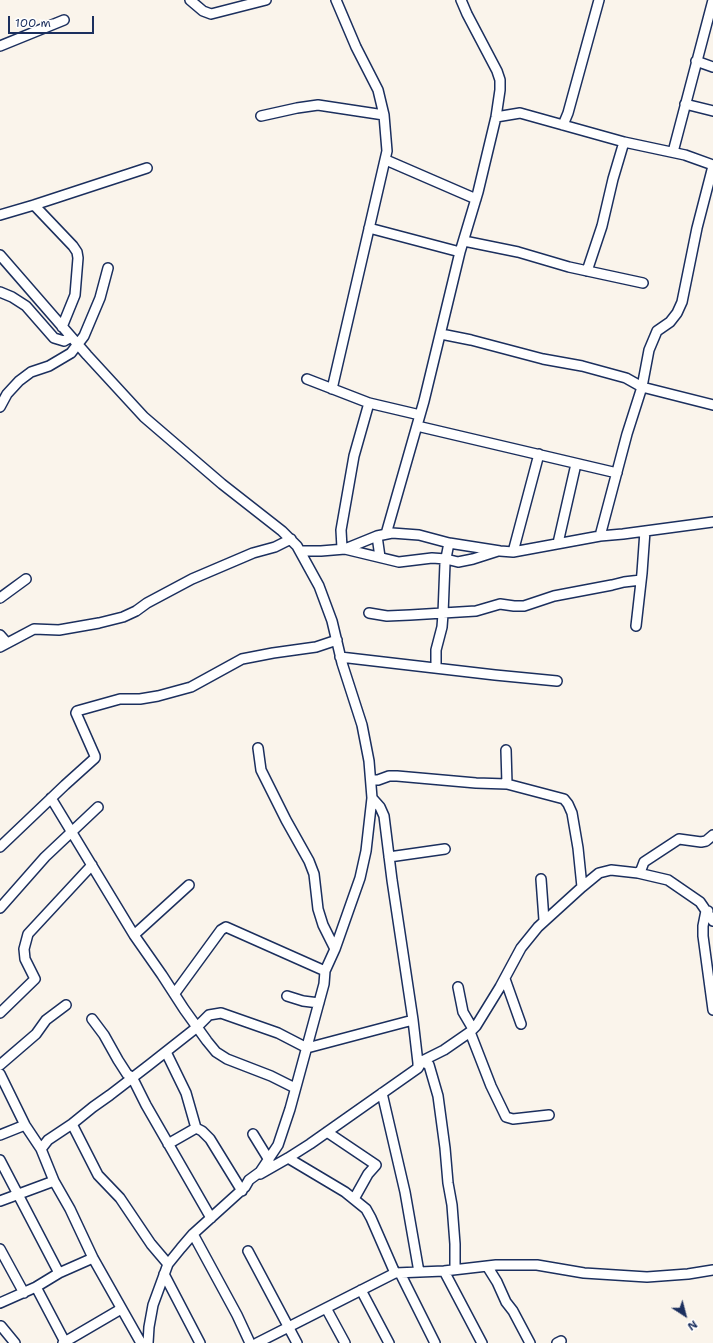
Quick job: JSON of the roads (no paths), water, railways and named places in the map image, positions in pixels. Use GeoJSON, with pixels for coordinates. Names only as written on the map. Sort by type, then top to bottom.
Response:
{"type":"FeatureCollection","features":[{"type":"Feature","properties":{"kind":"street"},"geometry":{"type":"LineString","coordinates":[[190,0],[203,11],[211,14],[266,0]]}},
{"type":"Feature","properties":{"kind":"street"},"geometry":{"type":"LineString","coordinates":[[332,389],[387,151],[384,115],[378,90],[356,47],[336,0]]}},
{"type":"Feature","properties":{"kind":"street"},"geometry":{"type":"LineString","coordinates":[[380,557],[381,535],[420,415],[460,252],[476,200],[496,117],[500,90],[498,72],[461,0]]}},
{"type":"Feature","properties":{"kind":"street"},"geometry":{"type":"LineString","coordinates":[[563,125],[572,100],[599,0]]}},
{"type":"Feature","properties":{"kind":"street"},"geometry":{"type":"LineString","coordinates":[[673,152],[713,0]]}},
{"type":"Feature","properties":{"kind":"street"},"geometry":{"type":"LineString","coordinates":[[0,46],[64,20]]}},
{"type":"Feature","properties":{"kind":"street"},"geometry":{"type":"LineString","coordinates":[[696,61],[713,67]]}},
{"type":"Feature","properties":{"kind":"street"},"geometry":{"type":"LineString","coordinates":[[685,104],[713,111]]}},
{"type":"Feature","properties":{"kind":"street"},"geometry":{"type":"LineString","coordinates":[[261,116],[318,105],[384,115]]}},
{"type":"Feature","properties":{"kind":"street"},"geometry":{"type":"LineString","coordinates":[[496,117],[520,113],[624,142],[673,152],[713,166],[697,228],[682,302],[677,314],[670,322],[657,331],[649,350],[642,387],[600,536]]}},
{"type":"Feature","properties":{"kind":"street"},"geometry":{"type":"LineString","coordinates":[[587,271],[602,226],[613,179],[624,142]]}},
{"type":"Feature","properties":{"kind":"street"},"geometry":{"type":"LineString","coordinates":[[386,160],[476,200]]}},
{"type":"Feature","properties":{"kind":"street"},"geometry":{"type":"LineString","coordinates":[[0,215],[34,206],[147,168]]}},
{"type":"Feature","properties":{"kind":"street"},"geometry":{"type":"LineString","coordinates":[[34,206],[77,252],[78,258],[75,295],[62,327]]}},
{"type":"Feature","properties":{"kind":"street"},"geometry":{"type":"LineString","coordinates":[[369,228],[460,252]]}},
{"type":"Feature","properties":{"kind":"street"},"geometry":{"type":"LineString","coordinates":[[464,241],[518,252],[587,271],[643,283]]}},
{"type":"Feature","properties":{"kind":"street"},"geometry":{"type":"LineString","coordinates":[[0,254],[70,337],[156,429],[222,484],[292,539],[301,552],[327,604],[340,657],[365,738],[370,761],[372,798],[366,851],[360,878],[335,950],[325,972],[324,984],[307,1048],[278,1145],[260,1172],[248,1180],[246,1188],[193,1234],[168,1264],[152,1305],[148,1343]]}},
{"type":"Feature","properties":{"kind":"street"},"geometry":{"type":"LineString","coordinates":[[0,407],[3,396],[19,381],[31,372],[58,361],[71,353],[84,336],[89,325],[100,298],[108,268]]}},
{"type":"Feature","properties":{"kind":"street"},"geometry":{"type":"LineString","coordinates":[[0,292],[12,297],[26,306],[54,338],[64,341],[70,337]]}},
{"type":"Feature","properties":{"kind":"street"},"geometry":{"type":"LineString","coordinates":[[441,334],[471,340],[543,359],[582,366],[626,378],[642,387],[713,405]]}},
{"type":"Feature","properties":{"kind":"street"},"geometry":{"type":"LineString","coordinates":[[307,379],[369,403],[420,415]]}},
{"type":"Feature","properties":{"kind":"street"},"geometry":{"type":"LineString","coordinates":[[343,548],[341,530],[354,456],[369,403]]}},
{"type":"Feature","properties":{"kind":"street"},"geometry":{"type":"LineString","coordinates":[[417,426],[617,473]]}},
{"type":"Feature","properties":{"kind":"street"},"geometry":{"type":"LineString","coordinates":[[513,552],[539,454]]}},
{"type":"Feature","properties":{"kind":"street"},"geometry":{"type":"LineString","coordinates":[[558,543],[576,464]]}},
{"type":"Feature","properties":{"kind":"street"},"geometry":{"type":"LineString","coordinates":[[301,552],[343,548],[381,535],[404,533],[500,551],[513,552],[600,536],[713,522]]}},
{"type":"Feature","properties":{"kind":"street"},"geometry":{"type":"LineString","coordinates":[[636,626],[645,531]]}},
{"type":"Feature","properties":{"kind":"street"},"geometry":{"type":"LineString","coordinates":[[0,635],[4,645],[34,629],[59,630],[123,618],[147,603],[192,579],[252,553],[276,548],[292,539]]}},
{"type":"Feature","properties":{"kind":"street"},"geometry":{"type":"LineString","coordinates":[[436,668],[436,650],[442,627],[443,581],[449,542]]}},
{"type":"Feature","properties":{"kind":"street"},"geometry":{"type":"LineString","coordinates":[[343,548],[399,562],[446,559],[458,562],[473,560],[500,551]]}},
{"type":"Feature","properties":{"kind":"street"},"geometry":{"type":"LineString","coordinates":[[0,598],[26,579]]}},
{"type":"Feature","properties":{"kind":"street"},"geometry":{"type":"LineString","coordinates":[[369,613],[387,616],[443,614],[476,611],[500,604],[524,606],[554,596],[641,580]]}},
{"type":"Feature","properties":{"kind":"street"},"geometry":{"type":"LineString","coordinates":[[1,843],[95,758],[76,711],[120,699],[140,699],[158,696],[191,687],[242,659],[316,647],[337,640]]}},
{"type":"Feature","properties":{"kind":"street"},"geometry":{"type":"LineString","coordinates":[[340,657],[557,681]]}},
{"type":"Feature","properties":{"kind":"street"},"geometry":{"type":"LineString","coordinates":[[258,748],[260,770],[309,860],[314,874],[318,909],[323,925],[335,950]]}},
{"type":"Feature","properties":{"kind":"street"},"geometry":{"type":"LineString","coordinates":[[506,750],[507,784]]}},
{"type":"Feature","properties":{"kind":"street"},"geometry":{"type":"LineString","coordinates":[[371,780],[378,780],[389,776],[397,776],[476,783],[507,784],[564,799],[572,813],[578,848],[582,887]]}},
{"type":"Feature","properties":{"kind":"street"},"geometry":{"type":"LineString","coordinates":[[51,798],[134,935],[175,993],[196,1028],[216,1052],[226,1059],[271,1076],[295,1088]]}},
{"type":"Feature","properties":{"kind":"street"},"geometry":{"type":"LineString","coordinates":[[372,798],[382,810],[413,1020],[418,1064],[420,1064]]}},
{"type":"Feature","properties":{"kind":"street"},"geometry":{"type":"LineString","coordinates":[[0,908],[45,857],[98,807]]}},
{"type":"Feature","properties":{"kind":"street"},"geometry":{"type":"LineString","coordinates":[[638,873],[644,862],[679,839],[701,842],[706,841],[713,835]]}},
{"type":"Feature","properties":{"kind":"street"},"geometry":{"type":"LineString","coordinates":[[389,857],[445,849]]}},
{"type":"Feature","properties":{"kind":"street"},"geometry":{"type":"LineString","coordinates":[[0,1013],[35,979],[25,959],[24,949],[28,934],[92,865]]}},
{"type":"Feature","properties":{"kind":"street"},"geometry":{"type":"LineString","coordinates":[[248,1180],[288,1158],[327,1132],[420,1064],[444,1050],[472,1030],[505,979],[521,948],[544,920],[593,877],[605,871],[638,873],[668,880],[700,902],[709,912],[713,922]]}},
{"type":"Feature","properties":{"kind":"street"},"geometry":{"type":"LineString","coordinates":[[541,879],[544,920]]}},
{"type":"Feature","properties":{"kind":"street"},"geometry":{"type":"LineString","coordinates":[[134,935],[189,885]]}},
{"type":"Feature","properties":{"kind":"street"},"geometry":{"type":"LineString","coordinates":[[709,912],[703,926],[702,936],[713,1010]]}},
{"type":"Feature","properties":{"kind":"street"},"geometry":{"type":"LineString","coordinates":[[175,993],[221,930],[226,927],[325,972]]}},
{"type":"Feature","properties":{"kind":"street"},"geometry":{"type":"LineString","coordinates":[[505,979],[521,1024]]}},
{"type":"Feature","properties":{"kind":"street"},"geometry":{"type":"LineString","coordinates":[[458,987],[463,1012],[472,1030],[491,1086],[506,1117],[513,1119],[549,1115]]}},
{"type":"Feature","properties":{"kind":"street"},"geometry":{"type":"LineString","coordinates":[[287,996],[303,1001],[319,1003]]}},
{"type":"Feature","properties":{"kind":"street"},"geometry":{"type":"LineString","coordinates":[[0,1065],[36,1034],[46,1020],[66,1004]]}},
{"type":"Feature","properties":{"kind":"street"},"geometry":{"type":"LineString","coordinates":[[41,1149],[48,1140],[72,1124],[166,1052],[196,1028],[209,1015],[221,1013],[278,1033],[307,1048],[413,1020]]}},
{"type":"Feature","properties":{"kind":"street"},"geometry":{"type":"LineString","coordinates":[[92,1019],[104,1035],[127,1074],[132,1078],[211,1218]]}},
{"type":"Feature","properties":{"kind":"street"},"geometry":{"type":"LineString","coordinates":[[166,1052],[186,1093],[196,1128],[202,1131],[210,1139],[242,1191]]}},
{"type":"Feature","properties":{"kind":"street"},"geometry":{"type":"LineString","coordinates":[[420,1064],[429,1065],[438,1096],[446,1148],[448,1183],[452,1205],[455,1269]]}},
{"type":"Feature","properties":{"kind":"street"},"geometry":{"type":"LineString","coordinates":[[0,1074],[25,1124],[41,1149],[54,1181],[70,1209],[93,1258],[140,1343]]}},
{"type":"Feature","properties":{"kind":"street"},"geometry":{"type":"LineString","coordinates":[[382,1093],[405,1192],[419,1272]]}},
{"type":"Feature","properties":{"kind":"street"},"geometry":{"type":"LineString","coordinates":[[0,1135],[25,1124]]}},
{"type":"Feature","properties":{"kind":"street"},"geometry":{"type":"LineString","coordinates":[[72,1124],[98,1175],[120,1198],[151,1244],[168,1264]]}},
{"type":"Feature","properties":{"kind":"street"},"geometry":{"type":"LineString","coordinates":[[168,1144],[196,1128]]}},
{"type":"Feature","properties":{"kind":"street"},"geometry":{"type":"LineString","coordinates":[[327,1132],[376,1165],[368,1174],[354,1198]]}},
{"type":"Feature","properties":{"kind":"street"},"geometry":{"type":"LineString","coordinates":[[253,1134],[269,1160]]}},
{"type":"Feature","properties":{"kind":"street"},"geometry":{"type":"LineString","coordinates":[[288,1158],[354,1198],[366,1209],[397,1273],[435,1343]]}},
{"type":"Feature","properties":{"kind":"street"},"geometry":{"type":"LineString","coordinates":[[0,1160],[60,1273]]}},
{"type":"Feature","properties":{"kind":"street"},"geometry":{"type":"LineString","coordinates":[[0,1201],[54,1181]]}},
{"type":"Feature","properties":{"kind":"street"},"geometry":{"type":"LineString","coordinates":[[193,1234],[237,1315],[250,1343]]}},
{"type":"Feature","properties":{"kind":"street"},"geometry":{"type":"LineString","coordinates":[[0,1250],[24,1293]]}},
{"type":"Feature","properties":{"kind":"street"},"geometry":{"type":"LineString","coordinates":[[248,1251],[297,1343]]}},
{"type":"Feature","properties":{"kind":"street"},"geometry":{"type":"LineString","coordinates":[[0,1303],[24,1293],[60,1273],[93,1258]]}},
{"type":"Feature","properties":{"kind":"street"},"geometry":{"type":"LineString","coordinates":[[257,1343],[397,1273],[444,1271],[487,1266],[537,1264],[584,1273],[647,1277],[688,1274],[713,1270]]}},
{"type":"Feature","properties":{"kind":"street"},"geometry":{"type":"LineString","coordinates":[[487,1266],[530,1343]]}},
{"type":"Feature","properties":{"kind":"street"},"geometry":{"type":"LineString","coordinates":[[444,1271],[482,1343]]}},
{"type":"Feature","properties":{"kind":"street"},"geometry":{"type":"LineString","coordinates":[[164,1274],[200,1343]]}},
{"type":"Feature","properties":{"kind":"street"},"geometry":{"type":"LineString","coordinates":[[36,1287],[64,1342],[121,1309]]}},
{"type":"Feature","properties":{"kind":"street"},"geometry":{"type":"LineString","coordinates":[[361,1290],[389,1343]]}},
{"type":"Feature","properties":{"kind":"street"},"geometry":{"type":"LineString","coordinates":[[326,1308],[344,1343]]}},
{"type":"Feature","properties":{"kind":"street"},"geometry":{"type":"LineString","coordinates":[[1,1326],[14,1343]]}}]}
